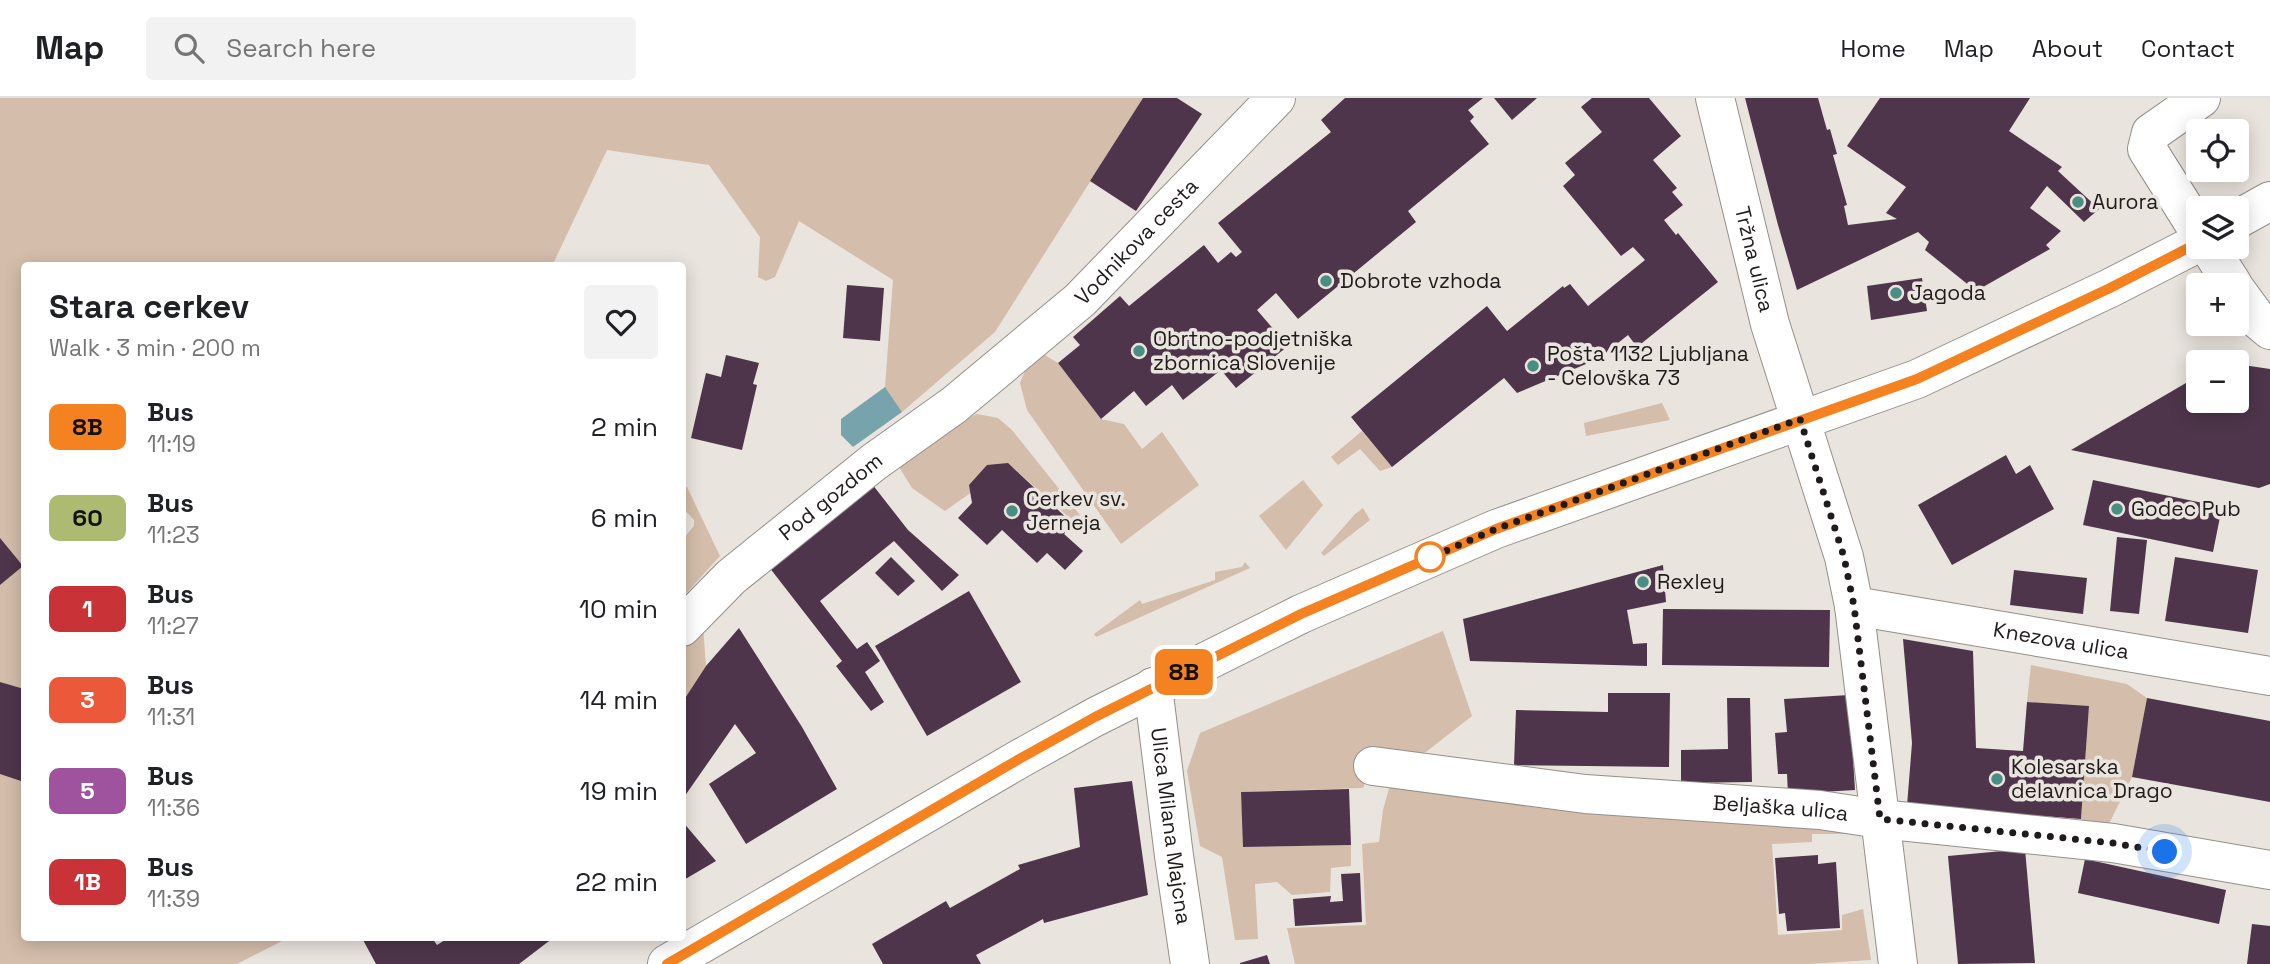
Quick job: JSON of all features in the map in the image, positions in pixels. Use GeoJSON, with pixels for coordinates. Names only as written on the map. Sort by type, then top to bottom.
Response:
{"type":"FeatureCollection","features":[{"type":"Feature","properties":{"kind":"street","name":"Tržna ulica"},"geometry":{"type":"LineString","coordinates":[[1715,98],[1770,324],[1844,557],[1854,606],[1898,964]]}},
{"type":"Feature","properties":{"kind":"street"},"geometry":{"type":"LineString","coordinates":[[2186,211],[2147,149],[2151,132],[2201,98]]}},
{"type":"Feature","properties":{"kind":"street","name":"Vodnikova cesta"},"geometry":{"type":"LineString","coordinates":[[988,377],[1080,300],[1266,101]]}},
{"type":"Feature","properties":{"kind":"street"},"geometry":{"type":"LineString","coordinates":[[2249,213],[2270,201]]}},
{"type":"Feature","properties":{"kind":"street"},"geometry":{"type":"LineString","coordinates":[[667,964],[1021,758],[1153,687],[1348,592],[1496,529],[1800,419],[1881,393],[1930,373],[2186,249]]}},
{"type":"Feature","properties":{"kind":"street"},"geometry":{"type":"LineString","coordinates":[[2249,307],[2270,330]]}},
{"type":"Feature","properties":{"kind":"street","name":"Pod gozdom"},"geometry":{"type":"LineString","coordinates":[[686,623],[731,577],[792,527],[988,377]]}},
{"type":"Feature","properties":{"kind":"street","name":"Knezova ulica"},"geometry":{"type":"LineString","coordinates":[[1854,606],[2270,676]]}},
{"type":"Feature","properties":{"kind":"street","name":"Ulica Milana Majcna"},"geometry":{"type":"LineString","coordinates":[[1153,687],[1190,964]]}},
{"type":"Feature","properties":{"kind":"street","name":"Beljaška ulica"},"geometry":{"type":"LineString","coordinates":[[1373,766],[1585,794],[1820,810],[1880,819],[2113,843],[2270,870]]}},
{"type":"Feature","properties":{"kind":"shaded area"},"geometry":{"type":"Polygon","coordinates":[[[0,98],[1143,98],[995,332],[902,412],[885,387],[893,280],[799,221],[775,277],[766,281],[758,277],[760,237],[709,165],[607,150],[554,262],[21,262],[21,941],[282,941],[237,964],[0,964],[0,98]]]}},
{"type":"Feature","properties":{"kind":"shaded area"},"geometry":{"type":"Polygon","coordinates":[[[1043,354],[1058,363],[1101,419],[1124,424],[1142,449],[1162,432],[1199,485],[1121,544],[1027,410],[1020,383],[1025,371],[1043,354]]]}},
{"type":"Feature","properties":{"kind":"shaded area"},"geometry":{"type":"Polygon","coordinates":[[[1662,403],[1670,420],[1586,436],[1584,423],[1662,403]]]}},
{"type":"Feature","properties":{"kind":"shaded area"},"geometry":{"type":"Polygon","coordinates":[[[977,414],[998,418],[1012,430],[1080,515],[1073,521],[1010,465],[945,511],[912,488],[899,467],[959,423],[977,414]]]}},
{"type":"Feature","properties":{"kind":"shaded area"},"geometry":{"type":"Polygon","coordinates":[[[1362,431],[1392,467],[1380,471],[1360,449],[1338,465],[1331,457],[1362,431]]]}},
{"type":"Feature","properties":{"kind":"shaded area"},"geometry":{"type":"Polygon","coordinates":[[[1303,480],[1323,505],[1286,550],[1259,516],[1303,480]]]}},
{"type":"Feature","properties":{"kind":"shaded area"},"geometry":{"type":"Polygon","coordinates":[[[686,487],[720,556],[686,594],[686,535],[694,526],[694,520],[686,511],[686,487]]]}},
{"type":"Feature","properties":{"kind":"shaded area"},"geometry":{"type":"Polygon","coordinates":[[[1363,508],[1370,520],[1324,556],[1321,553],[1363,508]]]}},
{"type":"Feature","properties":{"kind":"shaded area"},"geometry":{"type":"Polygon","coordinates":[[[1245,562],[1250,568],[1096,637],[1094,634],[1140,600],[1142,604],[1215,580],[1215,572],[1242,567],[1245,562]]]}},
{"type":"Feature","properties":{"kind":"shaded area"},"geometry":{"type":"Polygon","coordinates":[[[703,625],[706,666],[686,698],[686,642],[703,625]]]}},
{"type":"Feature","properties":{"kind":"shaded area"},"geometry":{"type":"Polygon","coordinates":[[[1443,631],[1472,716],[1426,752],[1373,766],[1363,788],[1241,792],[1244,847],[1351,845],[1351,866],[1331,868],[1330,892],[1292,895],[1277,882],[1255,884],[1258,939],[1235,940],[1222,857],[1200,846],[1187,771],[1200,733],[1443,631]]]}},
{"type":"Feature","properties":{"kind":"shaded area"},"geometry":{"type":"Polygon","coordinates":[[[2031,665],[2127,684],[2147,698],[2132,777],[2106,830],[2081,819],[2089,707],[2027,702],[2031,665]]]}},
{"type":"Feature","properties":{"kind":"shaded area"},"geometry":{"type":"Polygon","coordinates":[[[1390,785],[1846,825],[1847,834],[1812,834],[1812,842],[1772,844],[1778,935],[1842,930],[1842,915],[1863,909],[1871,960],[1808,964],[1295,964],[1287,928],[1366,925],[1362,844],[1379,842],[1383,810],[1390,785]]]}},
{"type":"Feature","properties":{"kind":"water"},"geometry":{"type":"Polygon","coordinates":[[[885,387],[902,412],[853,447],[841,435],[841,419],[885,387]]]}},
{"type":"Feature","properties":{"kind":"building"},"geometry":{"type":"Polygon","coordinates":[[[1143,98],[1177,98],[1202,114],[1136,211],[1090,181],[1143,98]]]}},
{"type":"Feature","properties":{"kind":"building"},"geometry":{"type":"Polygon","coordinates":[[[1345,98],[1483,98],[1468,110],[1474,117],[1470,121],[1489,144],[1408,211],[1416,222],[1298,319],[1276,293],[1257,310],[1288,346],[1236,388],[1221,370],[1183,400],[1172,385],[1146,406],[1134,391],[1101,419],[1058,363],[1080,345],[1073,337],[1120,296],[1129,306],[1204,245],[1218,263],[1231,252],[1236,257],[1242,252],[1218,223],[1331,132],[1321,120],[1345,98]]]}},
{"type":"Feature","properties":{"kind":"building"},"geometry":{"type":"Polygon","coordinates":[[[1494,98],[1537,98],[1512,120],[1494,98]]]}},
{"type":"Feature","properties":{"kind":"building"},"geometry":{"type":"Polygon","coordinates":[[[1592,98],[1649,98],[1681,136],[1653,160],[1677,188],[1672,192],[1683,205],[1664,220],[1718,282],[1637,347],[1628,335],[1598,359],[1517,393],[1504,378],[1392,467],[1351,417],[1487,306],[1507,331],[1563,286],[1564,288],[1570,284],[1588,306],[1645,260],[1633,247],[1621,256],[1563,186],[1575,175],[1565,163],[1602,132],[1581,107],[1592,98]]]}},
{"type":"Feature","properties":{"kind":"building"},"geometry":{"type":"Polygon","coordinates":[[[1745,98],[1818,98],[1837,154],[1833,155],[1847,205],[1844,206],[1848,225],[1897,219],[1886,213],[1906,187],[1847,146],[1880,98],[2030,98],[2009,131],[2062,167],[2058,171],[2099,209],[2084,222],[2047,186],[2030,208],[2061,231],[2046,245],[2050,249],[1976,291],[1925,250],[1929,242],[1918,232],[1797,290],[1745,98]]]}},
{"type":"Feature","properties":{"kind":"building","name":"Jagoda"},"geometry":{"type":"Polygon","coordinates":[[[1922,278],[1927,311],[1871,320],[1867,286],[1922,278]]]}},
{"type":"Feature","properties":{"kind":"building"},"geometry":{"type":"Polygon","coordinates":[[[847,285],[884,288],[880,341],[843,338],[847,285]]]}},
{"type":"Feature","properties":{"kind":"building"},"geometry":{"type":"Polygon","coordinates":[[[726,355],[759,363],[753,384],[757,385],[742,450],[691,438],[706,373],[721,377],[726,355]]]}},
{"type":"Feature","properties":{"kind":"building"},"geometry":{"type":"Polygon","coordinates":[[[2249,366],[2270,369],[2270,484],[2259,488],[2071,450],[2186,383],[2186,413],[2249,413],[2249,366]]]}},
{"type":"Feature","properties":{"kind":"building"},"geometry":{"type":"Polygon","coordinates":[[[2006,455],[2016,474],[2030,465],[2054,509],[1952,565],[1918,505],[2006,455]]]}},
{"type":"Feature","properties":{"kind":"building","name":"Cerkev sv. Jerneja"},"geometry":{"type":"Polygon","coordinates":[[[1008,463],[1073,524],[1064,534],[1083,551],[1065,570],[1047,553],[1037,563],[1002,530],[987,545],[958,518],[972,503],[969,485],[987,465],[1008,463]]]}},
{"type":"Feature","properties":{"kind":"building"},"geometry":{"type":"Polygon","coordinates":[[[2093,480],[2222,507],[2213,552],[2083,525],[2093,480]]]}},
{"type":"Feature","properties":{"kind":"building"},"geometry":{"type":"Polygon","coordinates":[[[872,484],[908,530],[959,575],[942,591],[894,541],[820,601],[857,649],[867,642],[880,661],[865,672],[884,702],[871,711],[836,666],[842,661],[769,567],[872,484]]]}},
{"type":"Feature","properties":{"kind":"building"},"geometry":{"type":"Polygon","coordinates":[[[2117,537],[2147,540],[2139,614],[2110,611],[2117,537]]]}},
{"type":"Feature","properties":{"kind":"building"},"geometry":{"type":"Polygon","coordinates":[[[0,538],[21,564],[21,568],[0,585],[0,538]]]}},
{"type":"Feature","properties":{"kind":"building"},"geometry":{"type":"Polygon","coordinates":[[[891,557],[915,581],[898,596],[875,573],[891,557]]]}},
{"type":"Feature","properties":{"kind":"building"},"geometry":{"type":"Polygon","coordinates":[[[2175,557],[2258,570],[2248,633],[2165,621],[2175,557]]]}},
{"type":"Feature","properties":{"kind":"building"},"geometry":{"type":"Polygon","coordinates":[[[1663,565],[1666,602],[1627,610],[1633,644],[1647,643],[1647,666],[1470,661],[1463,619],[1663,565]]]}},
{"type":"Feature","properties":{"kind":"building"},"geometry":{"type":"Polygon","coordinates":[[[2014,570],[2087,578],[2083,614],[2010,605],[2014,570]]]}},
{"type":"Feature","properties":{"kind":"building"},"geometry":{"type":"Polygon","coordinates":[[[969,591],[1021,682],[927,736],[875,646],[969,591]]]}},
{"type":"Feature","properties":{"kind":"building"},"geometry":{"type":"Polygon","coordinates":[[[1663,609],[1830,610],[1829,667],[1662,665],[1663,609]]]}},
{"type":"Feature","properties":{"kind":"building"},"geometry":{"type":"Polygon","coordinates":[[[739,628],[802,727],[837,789],[746,844],[709,784],[756,753],[735,724],[686,794],[686,697],[706,666],[739,628]]]}},
{"type":"Feature","properties":{"kind":"building","name":"Kolesarska delavnica Drago"},"geometry":{"type":"Polygon","coordinates":[[[1903,639],[1973,651],[1976,748],[2023,751],[2027,702],[2089,706],[2081,819],[1907,806],[1912,743],[1903,639]]]}},
{"type":"Feature","properties":{"kind":"building"},"geometry":{"type":"Polygon","coordinates":[[[0,682],[21,688],[21,781],[0,774],[0,682]]]}},
{"type":"Feature","properties":{"kind":"building"},"geometry":{"type":"Polygon","coordinates":[[[1608,693],[1670,693],[1669,767],[1514,765],[1516,710],[1608,712],[1608,693]]]}},
{"type":"Feature","properties":{"kind":"building"},"geometry":{"type":"Polygon","coordinates":[[[1849,695],[1855,790],[1788,794],[1787,774],[1778,774],[1775,733],[1787,732],[1784,699],[1849,695]]]}},
{"type":"Feature","properties":{"kind":"building"},"geometry":{"type":"Polygon","coordinates":[[[1727,698],[1750,698],[1752,782],[1681,783],[1681,750],[1728,749],[1727,698]]]}},
{"type":"Feature","properties":{"kind":"building"},"geometry":{"type":"Polygon","coordinates":[[[2147,698],[2270,721],[2270,802],[2132,777],[2147,698]]]}},
{"type":"Feature","properties":{"kind":"building"},"geometry":{"type":"Polygon","coordinates":[[[1132,781],[1148,895],[1044,923],[1043,919],[976,955],[981,964],[883,964],[872,944],[946,901],[950,908],[1020,869],[1018,865],[1080,847],[1074,788],[1132,781]]]}},
{"type":"Feature","properties":{"kind":"building"},"geometry":{"type":"Polygon","coordinates":[[[1349,789],[1351,845],[1243,847],[1241,792],[1349,789]]]}},
{"type":"Feature","properties":{"kind":"building"},"geometry":{"type":"Polygon","coordinates":[[[686,826],[716,861],[686,879],[686,826]]]}},
{"type":"Feature","properties":{"kind":"building"},"geometry":{"type":"Polygon","coordinates":[[[2025,849],[2035,963],[1958,964],[1948,856],[2025,849]]]}},
{"type":"Feature","properties":{"kind":"building"},"geometry":{"type":"Polygon","coordinates":[[[1818,855],[1818,864],[1836,862],[1840,928],[1787,931],[1785,913],[1779,914],[1775,858],[1818,855]]]}},
{"type":"Feature","properties":{"kind":"building"},"geometry":{"type":"Polygon","coordinates":[[[2085,859],[2226,890],[2219,924],[2078,893],[2085,859]]]}},
{"type":"Feature","properties":{"kind":"building"},"geometry":{"type":"Polygon","coordinates":[[[1360,873],[1362,922],[1295,926],[1293,899],[1331,896],[1330,902],[1343,901],[1341,874],[1360,873]]]}},
{"type":"Feature","properties":{"kind":"building"},"geometry":{"type":"Polygon","coordinates":[[[2252,924],[2270,926],[2270,964],[2247,964],[2252,924]]]}},
{"type":"Feature","properties":{"kind":"building"},"geometry":{"type":"Polygon","coordinates":[[[364,941],[434,941],[437,945],[443,941],[549,941],[519,964],[376,964],[364,941]]]}},
{"type":"Feature","properties":{"kind":"building"},"geometry":{"type":"Polygon","coordinates":[[[1267,955],[1270,964],[1240,964],[1240,963],[1267,955]]]}},
{"type":"Feature","properties":{"kind":"bus line","name":"8B"},"geometry":{"type":"LineString","coordinates":[[667,964],[820,873],[1095,717],[1301,614],[1496,529],[1917,379],[2186,249]]}},
{"type":"Feature","properties":{"kind":"place","name":"Aurora"},"geometry":{"type":"Point","coordinates":[2078,202]}},
{"type":"Feature","properties":{"kind":"place","name":"Dobrote vzhoda"},"geometry":{"type":"Point","coordinates":[1326,281]}},
{"type":"Feature","properties":{"kind":"place","name":"Jagoda"},"geometry":{"type":"Point","coordinates":[1896,293]}},
{"type":"Feature","properties":{"kind":"place","name":"Obrtno-podjetniška zbornica Slovenije"},"geometry":{"type":"Point","coordinates":[1139,351]}},
{"type":"Feature","properties":{"kind":"place","name":"Pošta 1132 Ljubljana - Celovška 73"},"geometry":{"type":"Point","coordinates":[1533,366]}},
{"type":"Feature","properties":{"kind":"place","name":"Godec Pub"},"geometry":{"type":"Point","coordinates":[2117,509]}},
{"type":"Feature","properties":{"kind":"place","name":"Cerkev sv. Jerneja"},"geometry":{"type":"Point","coordinates":[1012,511]}},
{"type":"Feature","properties":{"kind":"place","name":"Rexley"},"geometry":{"type":"Point","coordinates":[1643,582]}},
{"type":"Feature","properties":{"kind":"place","name":"Kolesarska delavnica Drago"},"geometry":{"type":"Point","coordinates":[1997,779]}},
{"type":"Feature","properties":{"kind":"route"},"geometry":{"type":"LineString","coordinates":[[1430,557],[1427,559],[1496,529],[1800,419],[1844,557],[1854,606],[1880,819],[2113,843],[2165,852]]}}]}
